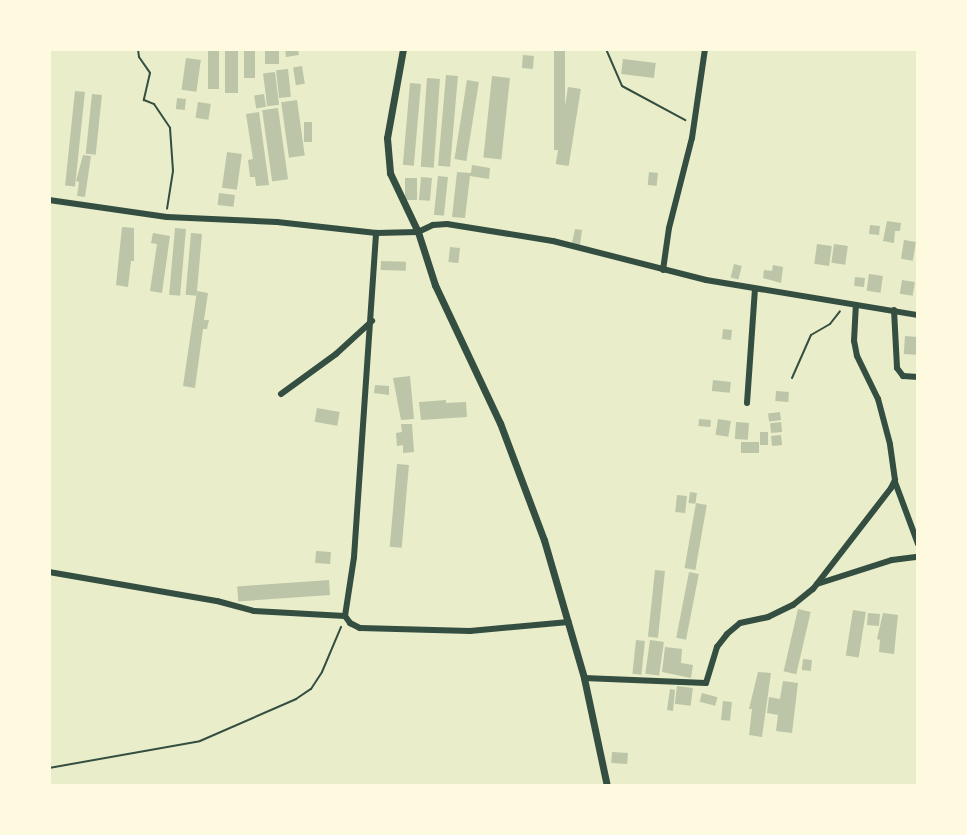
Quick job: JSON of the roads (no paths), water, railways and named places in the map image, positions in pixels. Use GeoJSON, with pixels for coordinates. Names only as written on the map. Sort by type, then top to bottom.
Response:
{"type":"FeatureCollection","features":[{"type":"Feature","properties":{"kind":"street"},"geometry":{"type":"LineString","coordinates":[[403,49],[387,138],[387,158],[398,193],[418,232],[435,285],[517,467],[569,622],[607,786]]}},
{"type":"Feature","properties":{"kind":"street"},"geometry":{"type":"LineString","coordinates":[[663,270],[668,228],[694,127],[705,49]]}},
{"type":"Feature","properties":{"kind":"street"},"geometry":{"type":"LineString","coordinates":[[49,200],[167,217],[277,222],[376,233],[418,232],[433,225],[447,224],[530,236],[663,270],[755,289],[918,315]]}},
{"type":"Feature","properties":{"kind":"street"},"geometry":{"type":"LineString","coordinates":[[376,233],[372,321],[350,596],[345,616],[350,624],[360,628],[406,631],[519,629],[569,622]]}},
{"type":"Feature","properties":{"kind":"street"},"geometry":{"type":"LineString","coordinates":[[747,402],[755,289]]}},
{"type":"Feature","properties":{"kind":"street"},"geometry":{"type":"LineString","coordinates":[[856,305],[853,341],[857,356],[878,399],[890,444],[895,480],[918,544]]}},
{"type":"Feature","properties":{"kind":"street"},"geometry":{"type":"LineString","coordinates":[[894,310],[897,368],[902,376],[918,377]]}},
{"type":"Feature","properties":{"kind":"street"},"geometry":{"type":"LineString","coordinates":[[282,394],[336,354],[372,321]]}},
{"type":"Feature","properties":{"kind":"street"},"geometry":{"type":"LineString","coordinates":[[584,678],[706,683],[716,647],[727,634],[740,623],[768,617],[793,605],[817,583],[895,480]]}},
{"type":"Feature","properties":{"kind":"street"},"geometry":{"type":"LineString","coordinates":[[817,583],[892,560],[918,557]]}},
{"type":"Feature","properties":{"kind":"street"},"geometry":{"type":"LineString","coordinates":[[49,572],[218,601],[254,611],[345,616]]}}]}
